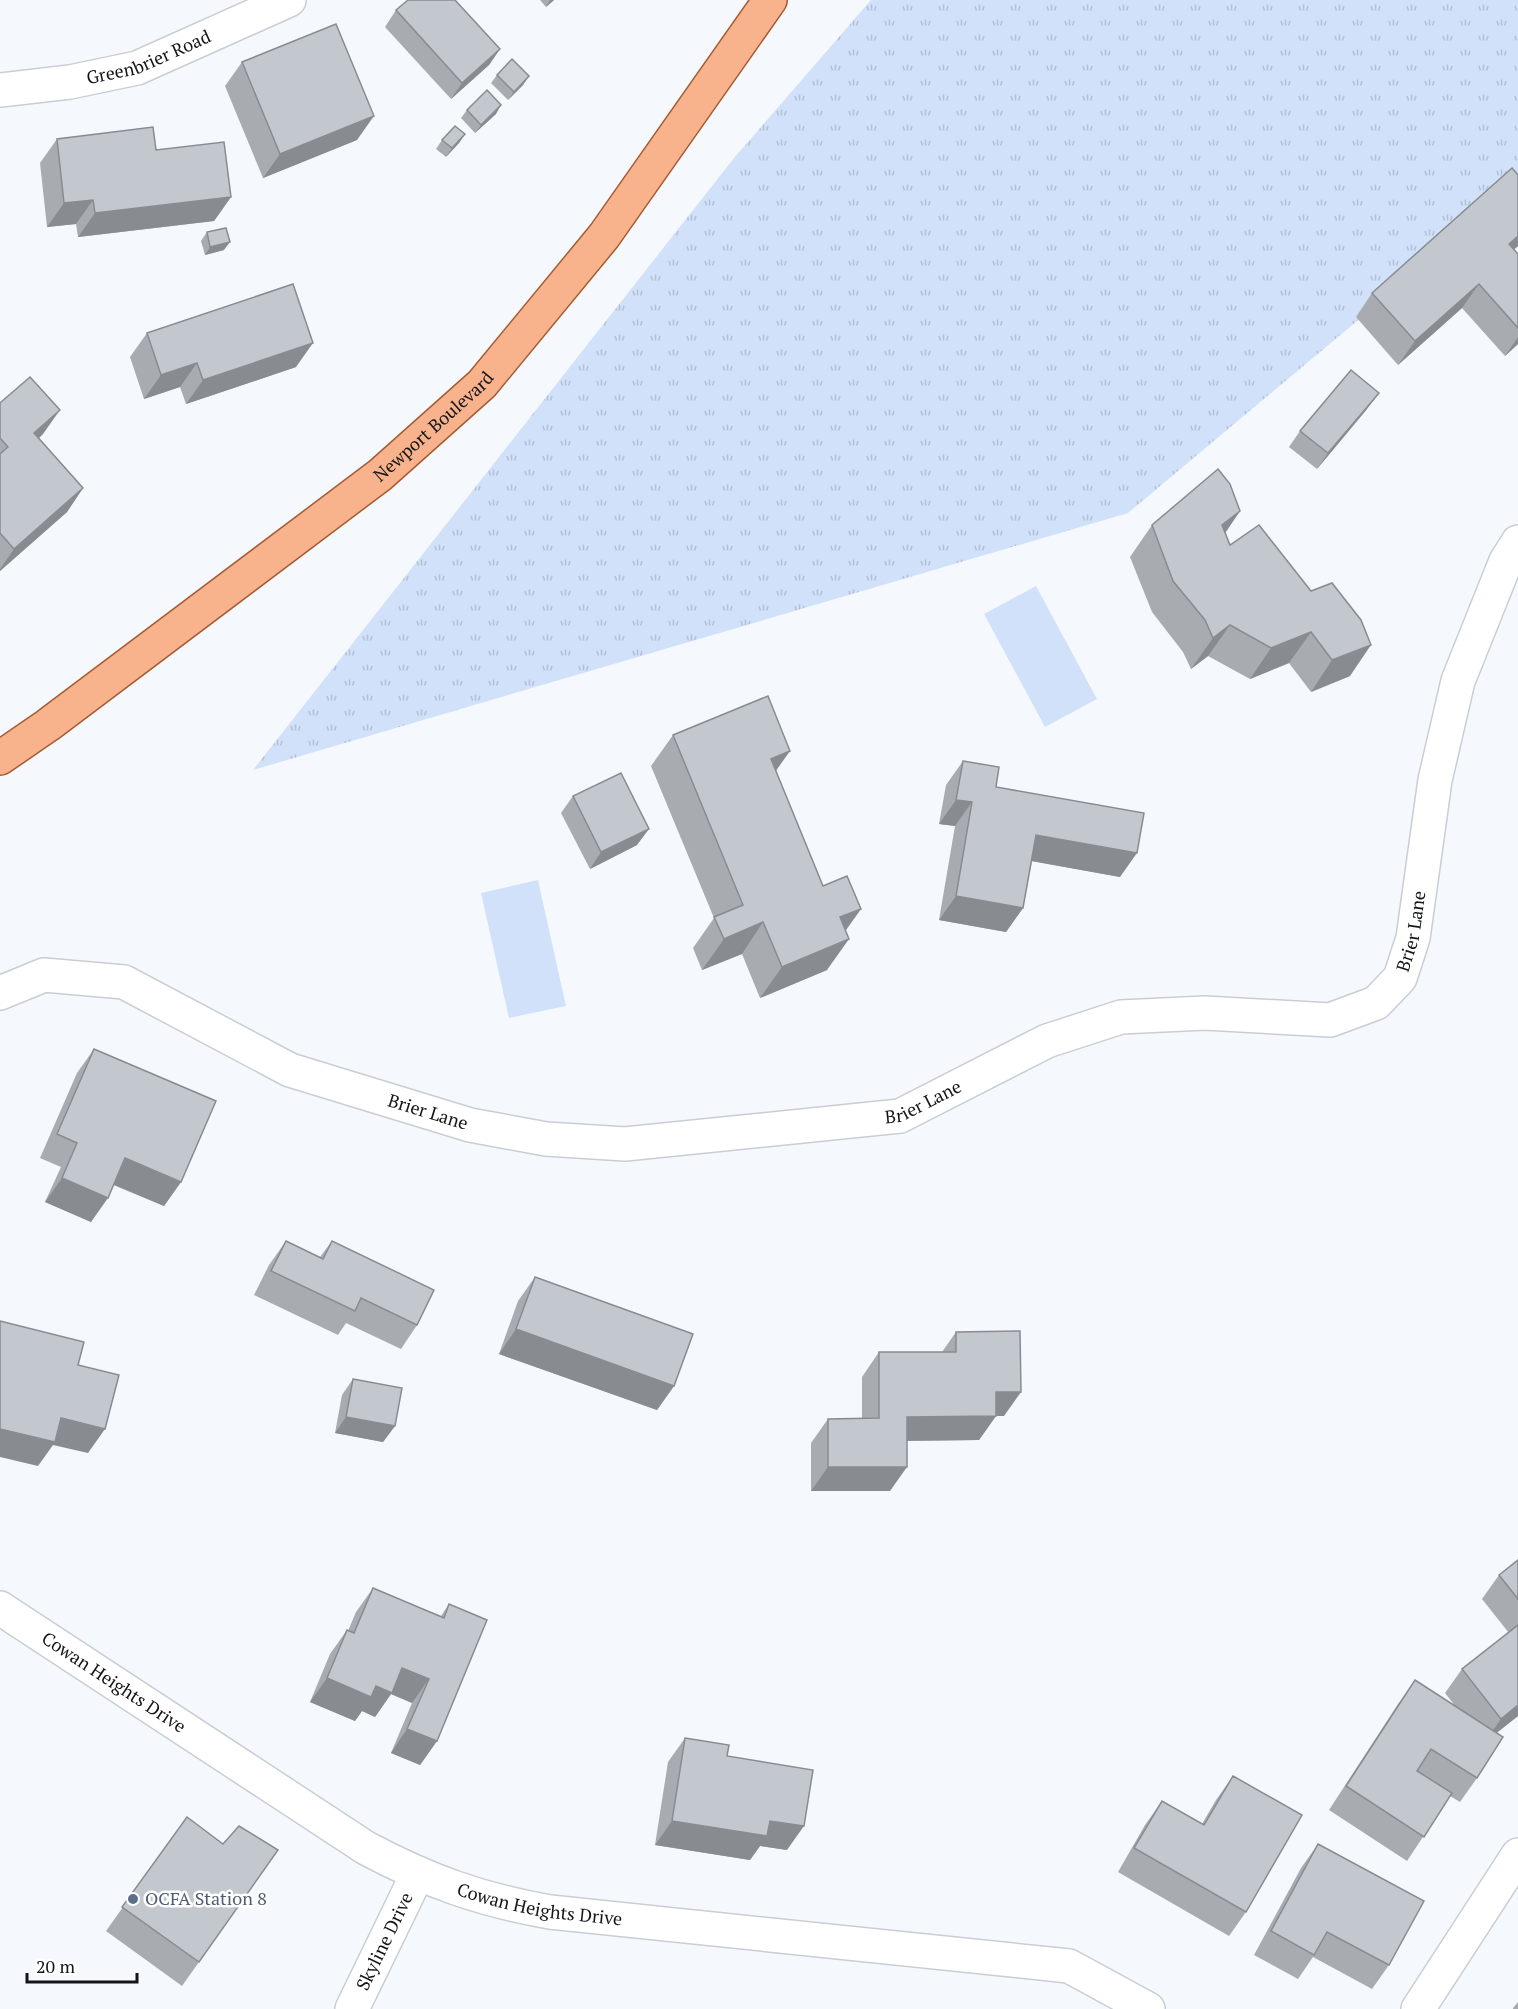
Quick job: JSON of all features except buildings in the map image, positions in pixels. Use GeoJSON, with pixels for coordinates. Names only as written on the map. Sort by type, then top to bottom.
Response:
{"type":"FeatureCollection","features":[{"type":"Feature","properties":{"kind":"main road","name":"Newport Boulevard"},"geometry":{"type":"LineString","coordinates":[[0,758],[77,704],[380,475],[483,384],[604,236],[770,0]]}},
{"type":"Feature","properties":{"kind":"street","name":"Greenbrier Road"},"geometry":{"type":"LineString","coordinates":[[0,90],[70,82],[137,68],[290,0]]}},
{"type":"Feature","properties":{"kind":"street","name":"Brier Lane"},"geometry":{"type":"LineString","coordinates":[[0,993],[44,975],[124,982],[290,1070],[470,1125],[546,1139],[625,1144],[900,1116],[1047,1041],[1121,1017],[1205,1013],[1330,1020],[1376,1003],[1400,978],[1413,938],[1435,780],[1458,681],[1506,561],[1518,542]]}},
{"type":"Feature","properties":{"kind":"street","name":"Cowan Heights Drive"},"geometry":{"type":"LineString","coordinates":[[0,1608],[366,1848],[417,1875],[478,1898],[550,1912],[1069,1966],[1148,2009]]}},
{"type":"Feature","properties":{"kind":"street"},"geometry":{"type":"LineString","coordinates":[[1418,2009],[1518,1855]]}},
{"type":"Feature","properties":{"kind":"street","name":"Skyline Drive"},"geometry":{"type":"LineString","coordinates":[[352,2009],[417,1875]]}},
{"type":"Feature","properties":{"kind":"green space"},"geometry":{"type":"Polygon","coordinates":[[[871,0],[1518,0],[1518,186],[1128,513],[253,770],[734,158],[871,0]]]}},
{"type":"Feature","properties":{"kind":"green space"},"geometry":{"type":"Polygon","coordinates":[[[1036,586],[1097,699],[1045,727],[984,614],[1036,586]]]}},
{"type":"Feature","properties":{"kind":"green space"},"geometry":{"type":"Polygon","coordinates":[[[538,880],[566,1006],[509,1018],[481,893],[538,880]]]}},
{"type":"Feature","properties":{"kind":"place","name":"OCFA Station 8"},"geometry":{"type":"Point","coordinates":[133,1899]}}]}
